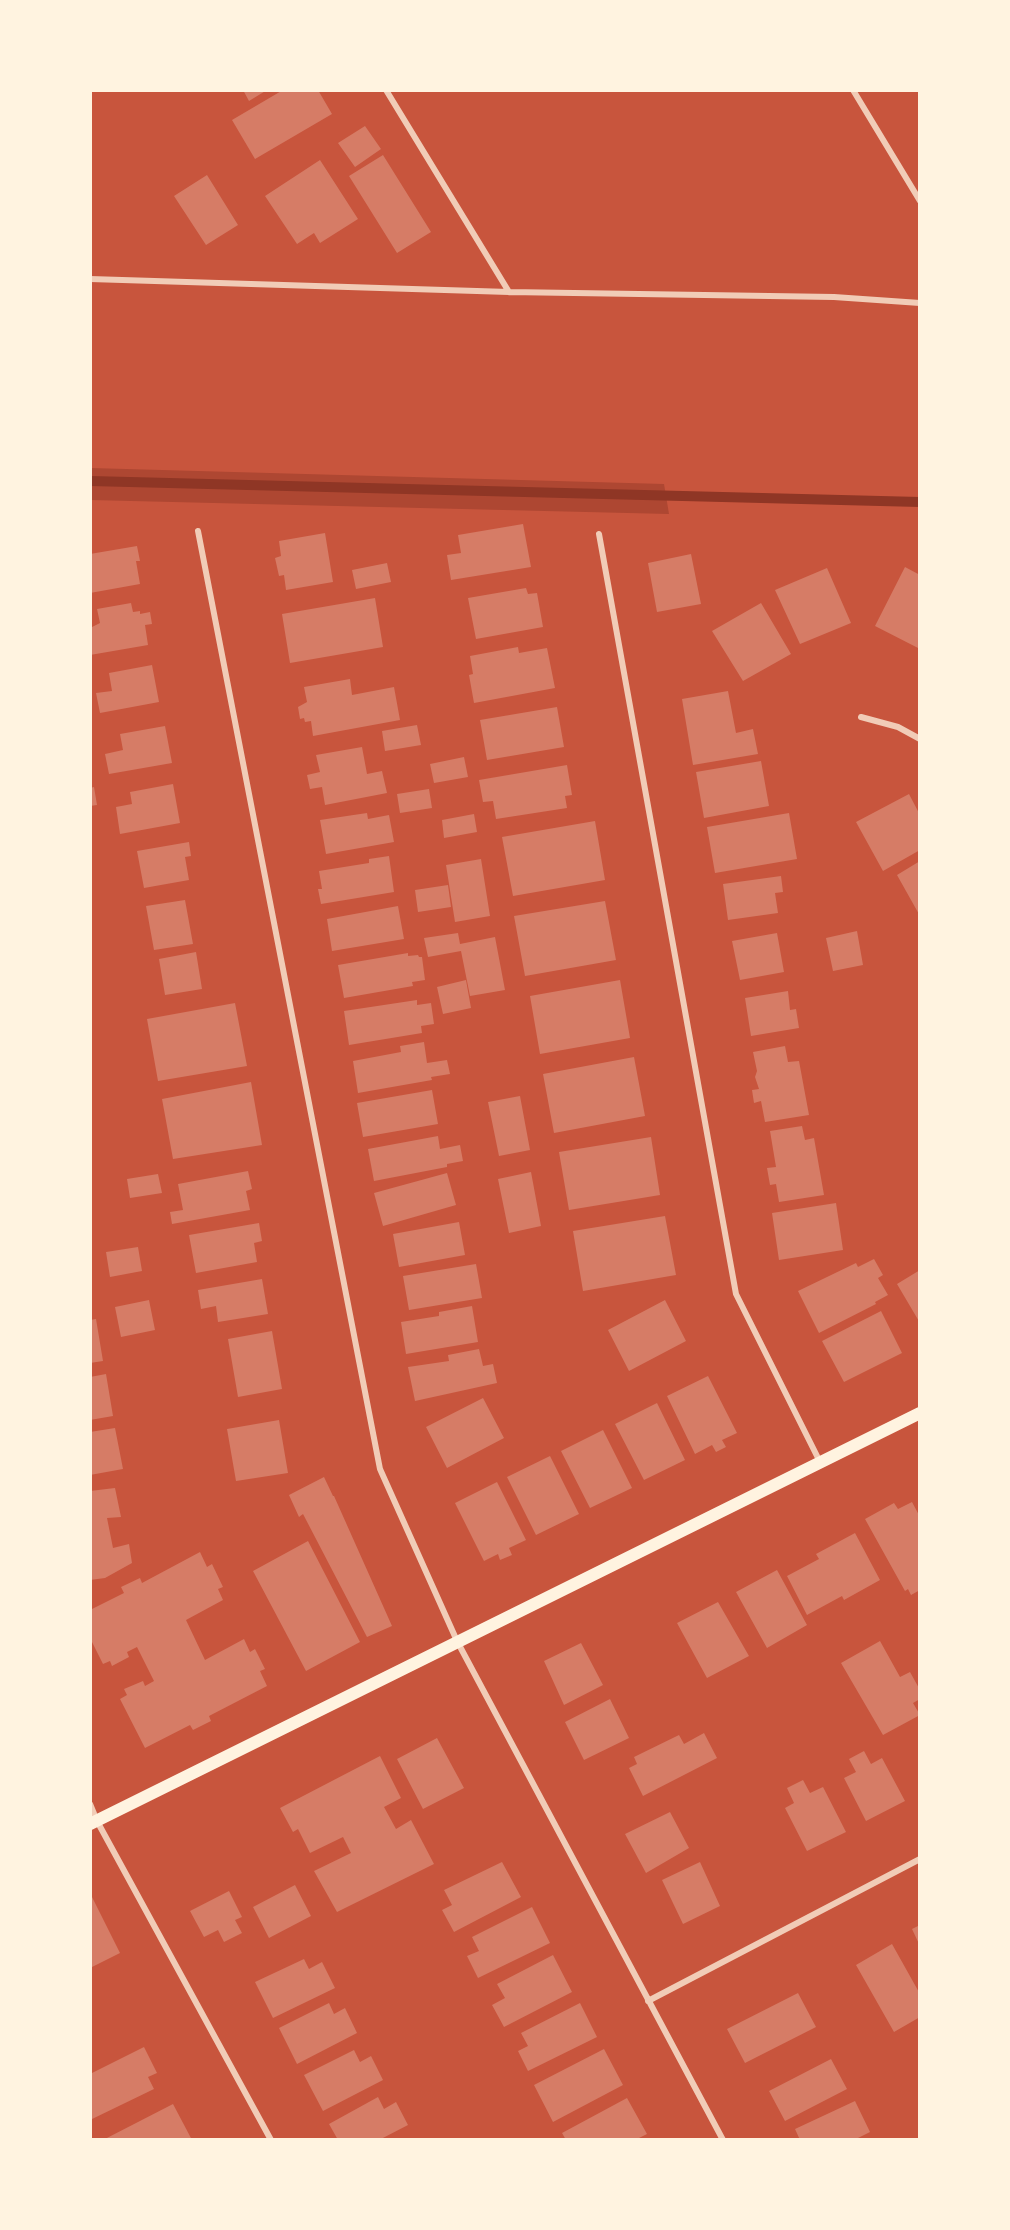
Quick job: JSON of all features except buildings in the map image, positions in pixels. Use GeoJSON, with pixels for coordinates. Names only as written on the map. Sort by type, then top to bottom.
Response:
{"type":"FeatureCollection","features":[{"type":"Feature","properties":{"kind":"main road"},"geometry":{"type":"LineString","coordinates":[[93,1823],[920,1413]]}},
{"type":"Feature","properties":{"kind":"street"},"geometry":{"type":"LineString","coordinates":[[386,90],[509,292]]}},
{"type":"Feature","properties":{"kind":"street"},"geometry":{"type":"LineString","coordinates":[[853,90],[920,201]]}},
{"type":"Feature","properties":{"kind":"street"},"geometry":{"type":"LineString","coordinates":[[90,279],[509,292],[834,297],[920,303]]}},
{"type":"Feature","properties":{"kind":"street"},"geometry":{"type":"LineString","coordinates":[[198,531],[380,1468],[457,1641],[723,2140]]}},
{"type":"Feature","properties":{"kind":"street"},"geometry":{"type":"LineString","coordinates":[[599,534],[736,1293],[821,1464]]}},
{"type":"Feature","properties":{"kind":"street"},"geometry":{"type":"LineString","coordinates":[[861,717],[898,727],[920,739]]}},
{"type":"Feature","properties":{"kind":"street"},"geometry":{"type":"LineString","coordinates":[[90,1804],[93,1823],[271,2140]]}},
{"type":"Feature","properties":{"kind":"street"},"geometry":{"type":"LineString","coordinates":[[648,2001],[920,1859]]}},
{"type":"Feature","properties":{"kind":"shaded area"},"geometry":{"type":"Polygon","coordinates":[[[90,468],[664,484],[669,514],[90,500],[90,468]]]}},
{"type":"Feature","properties":{"kind":"waterway"},"geometry":{"type":"LineString","coordinates":[[90,481],[920,502]]}}]}
